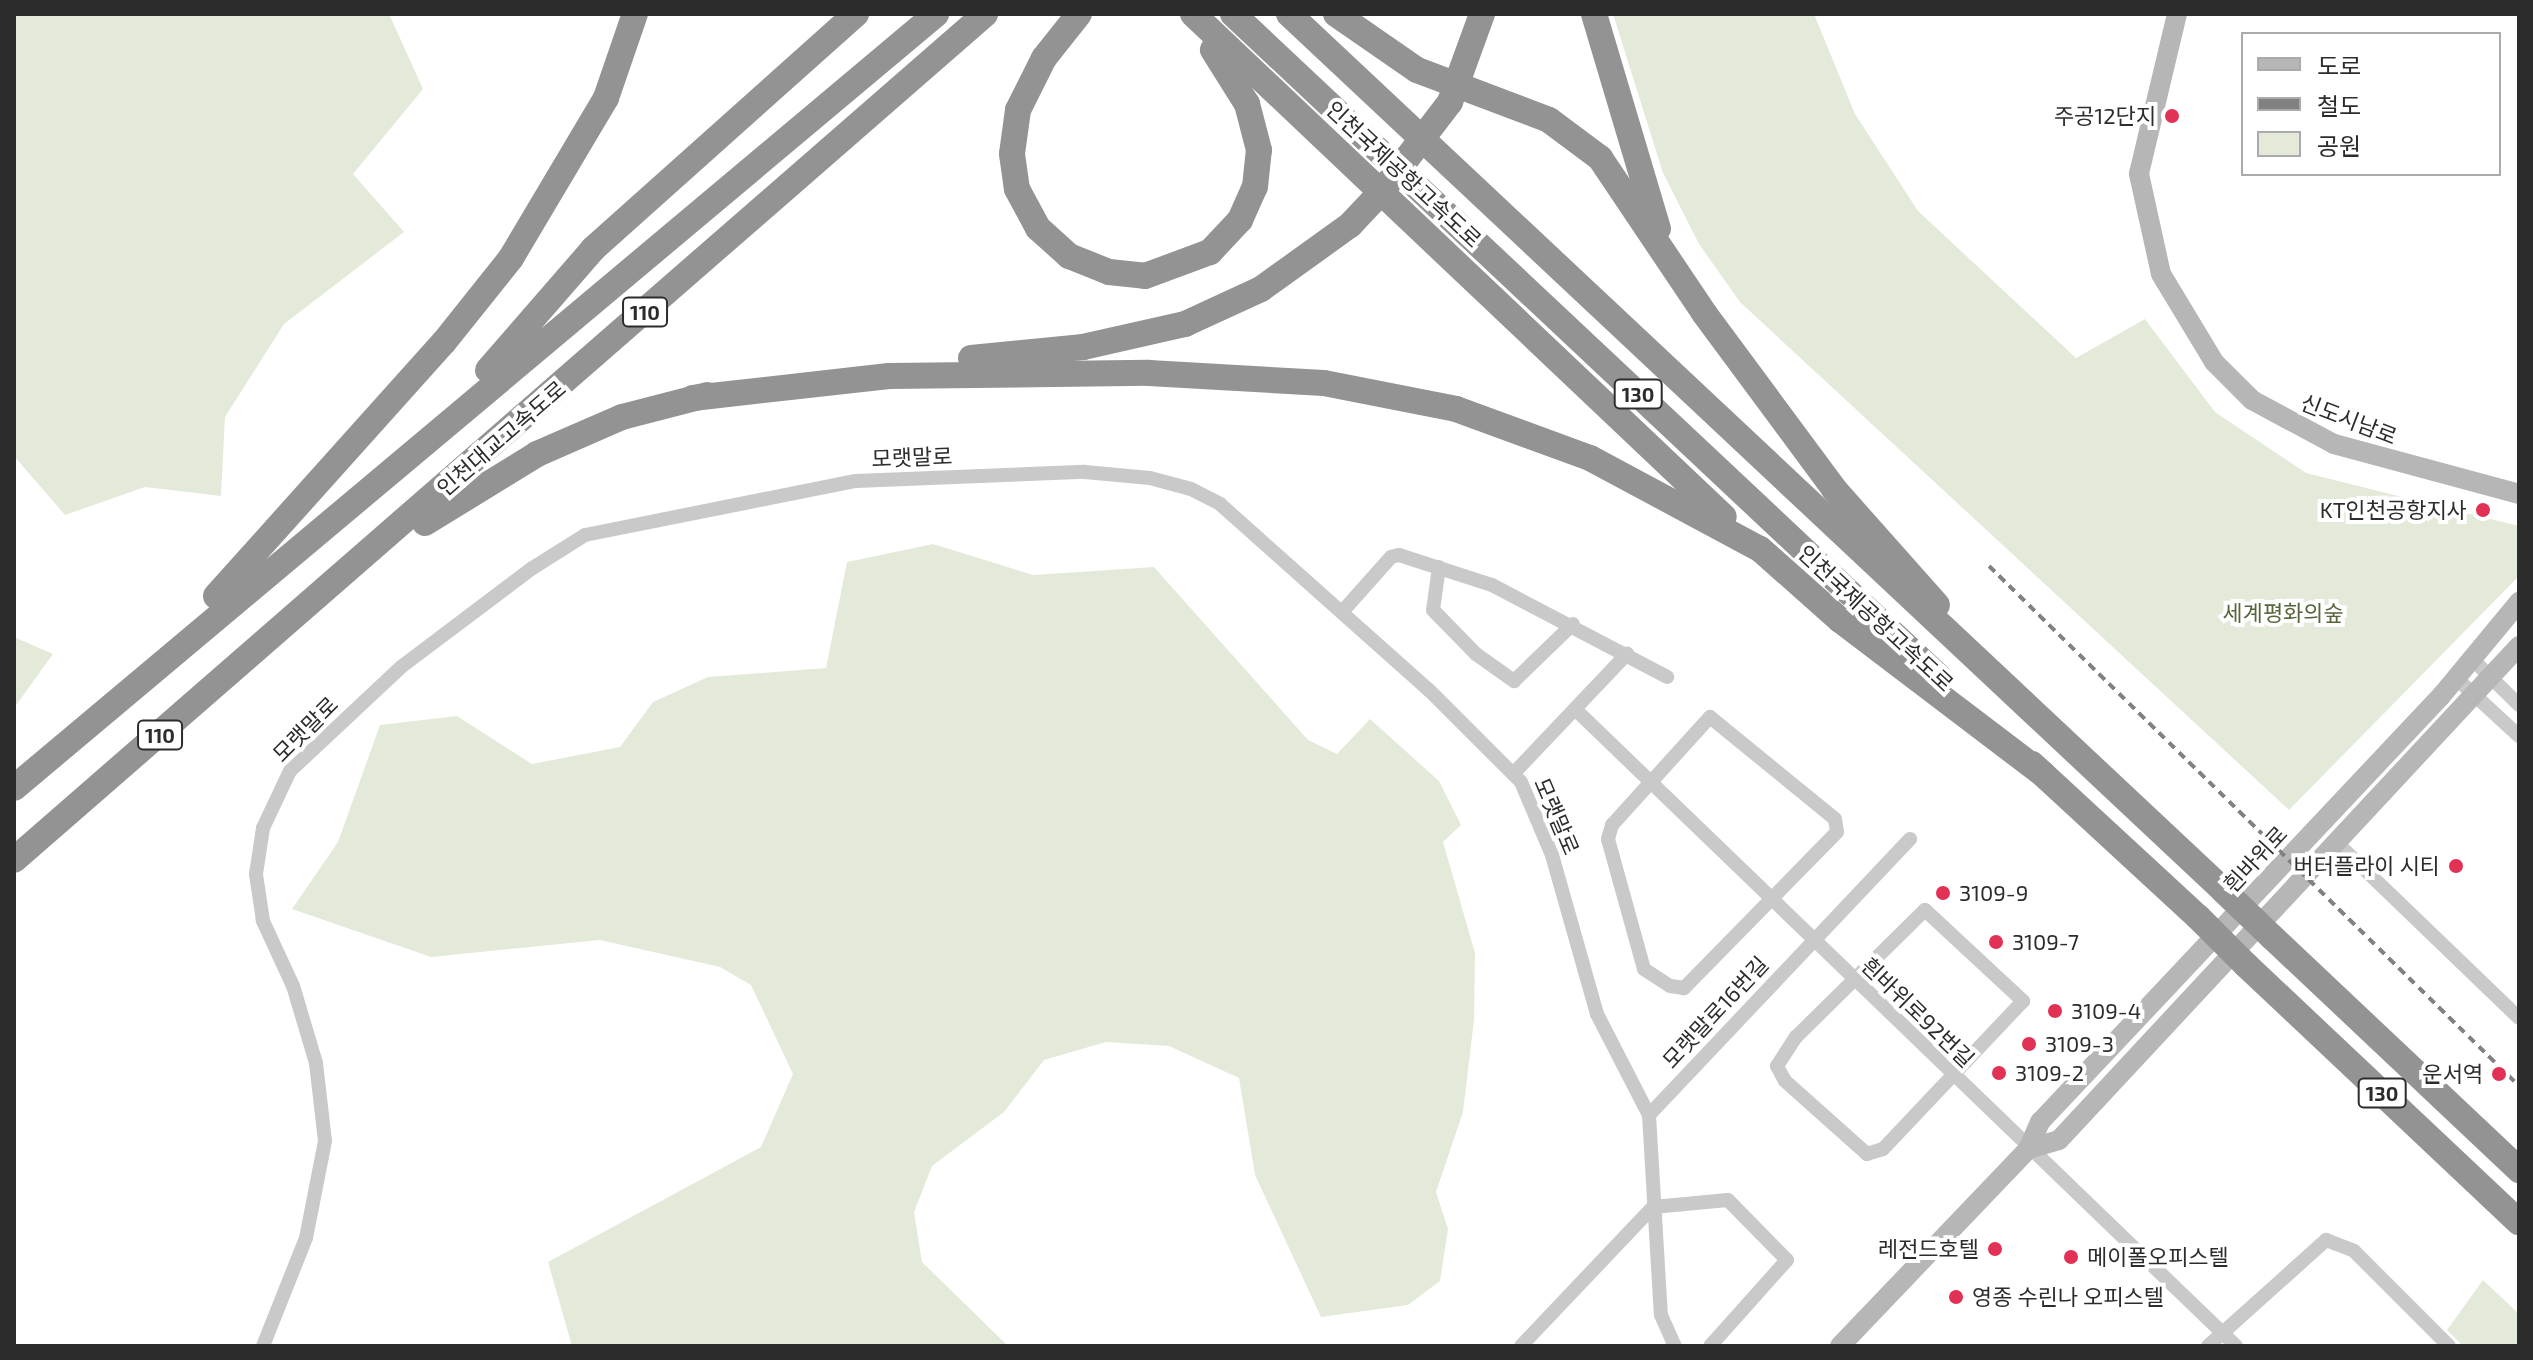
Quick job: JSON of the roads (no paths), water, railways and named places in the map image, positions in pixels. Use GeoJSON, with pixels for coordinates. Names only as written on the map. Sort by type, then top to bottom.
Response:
{"type":"FeatureCollection","features":[{"type":"Feature","properties":{"kind":"highway"},"geometry":{"type":"LineString","coordinates":[[143,675],[317,487],[511,258],[606,98],[635,14]]}},
{"type":"Feature","properties":{"kind":"highway"},"geometry":{"type":"LineString","coordinates":[[439,427],[593,249],[856,14]]}},
{"type":"Feature","properties":{"kind":"highway","name":"110"},"geometry":{"type":"LineString","coordinates":[[14,788],[143,675],[936,14]]}},
{"type":"Feature","properties":{"kind":"highway","name":"인천대교고속도로"},"geometry":{"type":"LineString","coordinates":[[14,860],[985,14]]}},
{"type":"Feature","properties":{"kind":"highway"},"geometry":{"type":"LineString","coordinates":[[1079,14],[1044,58],[1018,110],[1012,154],[1017,189],[1038,228],[1069,256],[1109,272],[1145,276],[1210,252],[1240,220],[1255,187],[1259,150],[1247,104],[1190,14]]}},
{"type":"Feature","properties":{"kind":"highway"},"geometry":{"type":"LineString","coordinates":[[1190,14],[1642,444],[1840,620],[2043,774]]}},
{"type":"Feature","properties":{"kind":"highway","name":"인천국제공항고속도로"},"geometry":{"type":"LineString","coordinates":[[1233,14],[2198,917],[2519,1222]]}},
{"type":"Feature","properties":{"kind":"highway","name":"인천국제공항고속도로"},"geometry":{"type":"LineString","coordinates":[[1289,14],[2519,1170]]}},
{"type":"Feature","properties":{"kind":"highway"},"geometry":{"type":"LineString","coordinates":[[1336,14],[1417,70],[1525,109],[1573,134],[1600,158],[1664,248],[1704,313],[1834,489],[1908,567],[1979,660]]}},
{"type":"Feature","properties":{"kind":"highway"},"geometry":{"type":"LineString","coordinates":[[305,609],[442,511],[537,454],[622,417],[788,375],[1083,347],[1185,324],[1261,289],[1350,225],[1382,191],[1450,102],[1482,14]]}},
{"type":"Feature","properties":{"kind":"highway"},"geometry":{"type":"LineString","coordinates":[[1594,14],[1664,248]]}},
{"type":"Feature","properties":{"kind":"highway"},"geometry":{"type":"LineString","coordinates":[[693,398],[948,373],[1149,373],[1324,383],[1441,406],[1524,431],[1646,485],[1760,549]]}},
{"type":"Feature","properties":{"kind":"street","name":"신도시남로"},"geometry":{"type":"LineString","coordinates":[[2177,14],[2139,174],[2161,274],[2214,362],[2252,400],[2334,444],[2519,494]]}},
{"type":"Feature","properties":{"kind":"street","name":"모랫말로"},"geometry":{"type":"LineString","coordinates":[[263,1346],[306,1238],[325,1141],[316,1063],[293,986],[263,921],[256,874],[263,828],[290,771],[401,667],[531,569],[585,535],[856,481],[1085,472],[1150,478],[1191,489],[1220,504],[1342,612],[1513,774],[1552,855],[1597,1014],[1649,1115],[1661,1315],[1675,1346]]}},
{"type":"Feature","properties":{"kind":"street"},"geometry":{"type":"LineString","coordinates":[[1342,612],[1391,557],[1439,567],[1573,624],[1667,677]]}},
{"type":"Feature","properties":{"kind":"street"},"geometry":{"type":"LineString","coordinates":[[1439,567],[1433,610],[1476,654],[1514,681],[1573,624]]}},
{"type":"Feature","properties":{"kind":"street","name":"흰바위로"},"geometry":{"type":"LineString","coordinates":[[1840,1346],[2028,1149],[2040,1122],[2455,677],[2519,602]]}},
{"type":"Feature","properties":{"kind":"street","name":"흰바위로"},"geometry":{"type":"LineString","coordinates":[[2028,1149],[2059,1140],[2519,646]]}},
{"type":"Feature","properties":{"kind":"street"},"geometry":{"type":"LineString","coordinates":[[1513,774],[1627,654]]}},
{"type":"Feature","properties":{"kind":"street"},"geometry":{"type":"LineString","coordinates":[[2470,657],[2519,705]]}},
{"type":"Feature","properties":{"kind":"street"},"geometry":{"type":"LineString","coordinates":[[2455,677],[2519,736]]}},
{"type":"Feature","properties":{"kind":"street"},"geometry":{"type":"LineString","coordinates":[[1576,710],[1769,901],[1813,940]]}},
{"type":"Feature","properties":{"kind":"street","name":"모랫말로16번길"},"geometry":{"type":"LineString","coordinates":[[1710,717],[1835,819],[1837,832],[1769,901],[1684,988],[1670,986],[1644,969],[1608,839],[1612,825],[1710,717]]}},
{"type":"Feature","properties":{"kind":"street","name":"모랫말로16번길"},"geometry":{"type":"LineString","coordinates":[[1649,1115],[1910,839]]}},
{"type":"Feature","properties":{"kind":"street"},"geometry":{"type":"LineString","coordinates":[[2335,841],[2519,1018]]}},
{"type":"Feature","properties":{"kind":"street"},"geometry":{"type":"LineString","coordinates":[[1925,910],[2023,1001],[1954,1077],[1883,1149],[1867,1154],[1785,1081],[1777,1066],[1796,1037],[1925,910]]}},
{"type":"Feature","properties":{"kind":"street","name":"흰바위로92번길"},"geometry":{"type":"LineString","coordinates":[[1813,940],[1852,981],[2236,1346]]}},
{"type":"Feature","properties":{"kind":"street"},"geometry":{"type":"LineString","coordinates":[[1525,1344],[1653,1207],[1728,1200],[1787,1260],[1710,1346]]}},
{"type":"Feature","properties":{"kind":"street"},"geometry":{"type":"LineString","coordinates":[[2208,1346],[2326,1240],[2354,1251],[2449,1346]]}},
{"type":"Feature","properties":{"kind":"railway"},"geometry":{"type":"LineString","coordinates":[[1989,566],[2519,1086]]}},
{"type":"Feature","properties":{"kind":"place","name":"주공12단지"},"geometry":{"type":"Point","coordinates":[2172,116]}},
{"type":"Feature","properties":{"kind":"place","name":"KT인천공항지사"},"geometry":{"type":"Point","coordinates":[2483,510]}},
{"type":"Feature","properties":{"kind":"place","name":"버터플라이 시티"},"geometry":{"type":"Point","coordinates":[2456,866]}},
{"type":"Feature","properties":{"kind":"place","name":"3109-9"},"geometry":{"type":"Point","coordinates":[1943,893]}},
{"type":"Feature","properties":{"kind":"place","name":"3109-7"},"geometry":{"type":"Point","coordinates":[1996,942]}},
{"type":"Feature","properties":{"kind":"place","name":"3109-4"},"geometry":{"type":"Point","coordinates":[2055,1011]}},
{"type":"Feature","properties":{"kind":"place","name":"3109-3"},"geometry":{"type":"Point","coordinates":[2029,1044]}},
{"type":"Feature","properties":{"kind":"place","name":"3109-2"},"geometry":{"type":"Point","coordinates":[1999,1073]}},
{"type":"Feature","properties":{"kind":"place","name":"운서역"},"geometry":{"type":"Point","coordinates":[2499,1074]}},
{"type":"Feature","properties":{"kind":"place","name":"레전드호텔"},"geometry":{"type":"Point","coordinates":[1995,1249]}},
{"type":"Feature","properties":{"kind":"place","name":"메이폴오피스텔"},"geometry":{"type":"Point","coordinates":[2071,1257]}},
{"type":"Feature","properties":{"kind":"place","name":"영종 수린나 오피스텔"},"geometry":{"type":"Point","coordinates":[1956,1297]}},
{"type":"Feature","properties":{"kind":"park label","name":"세계평화의숲"},"geometry":{"type":"Point","coordinates":[2283,613]}}]}
